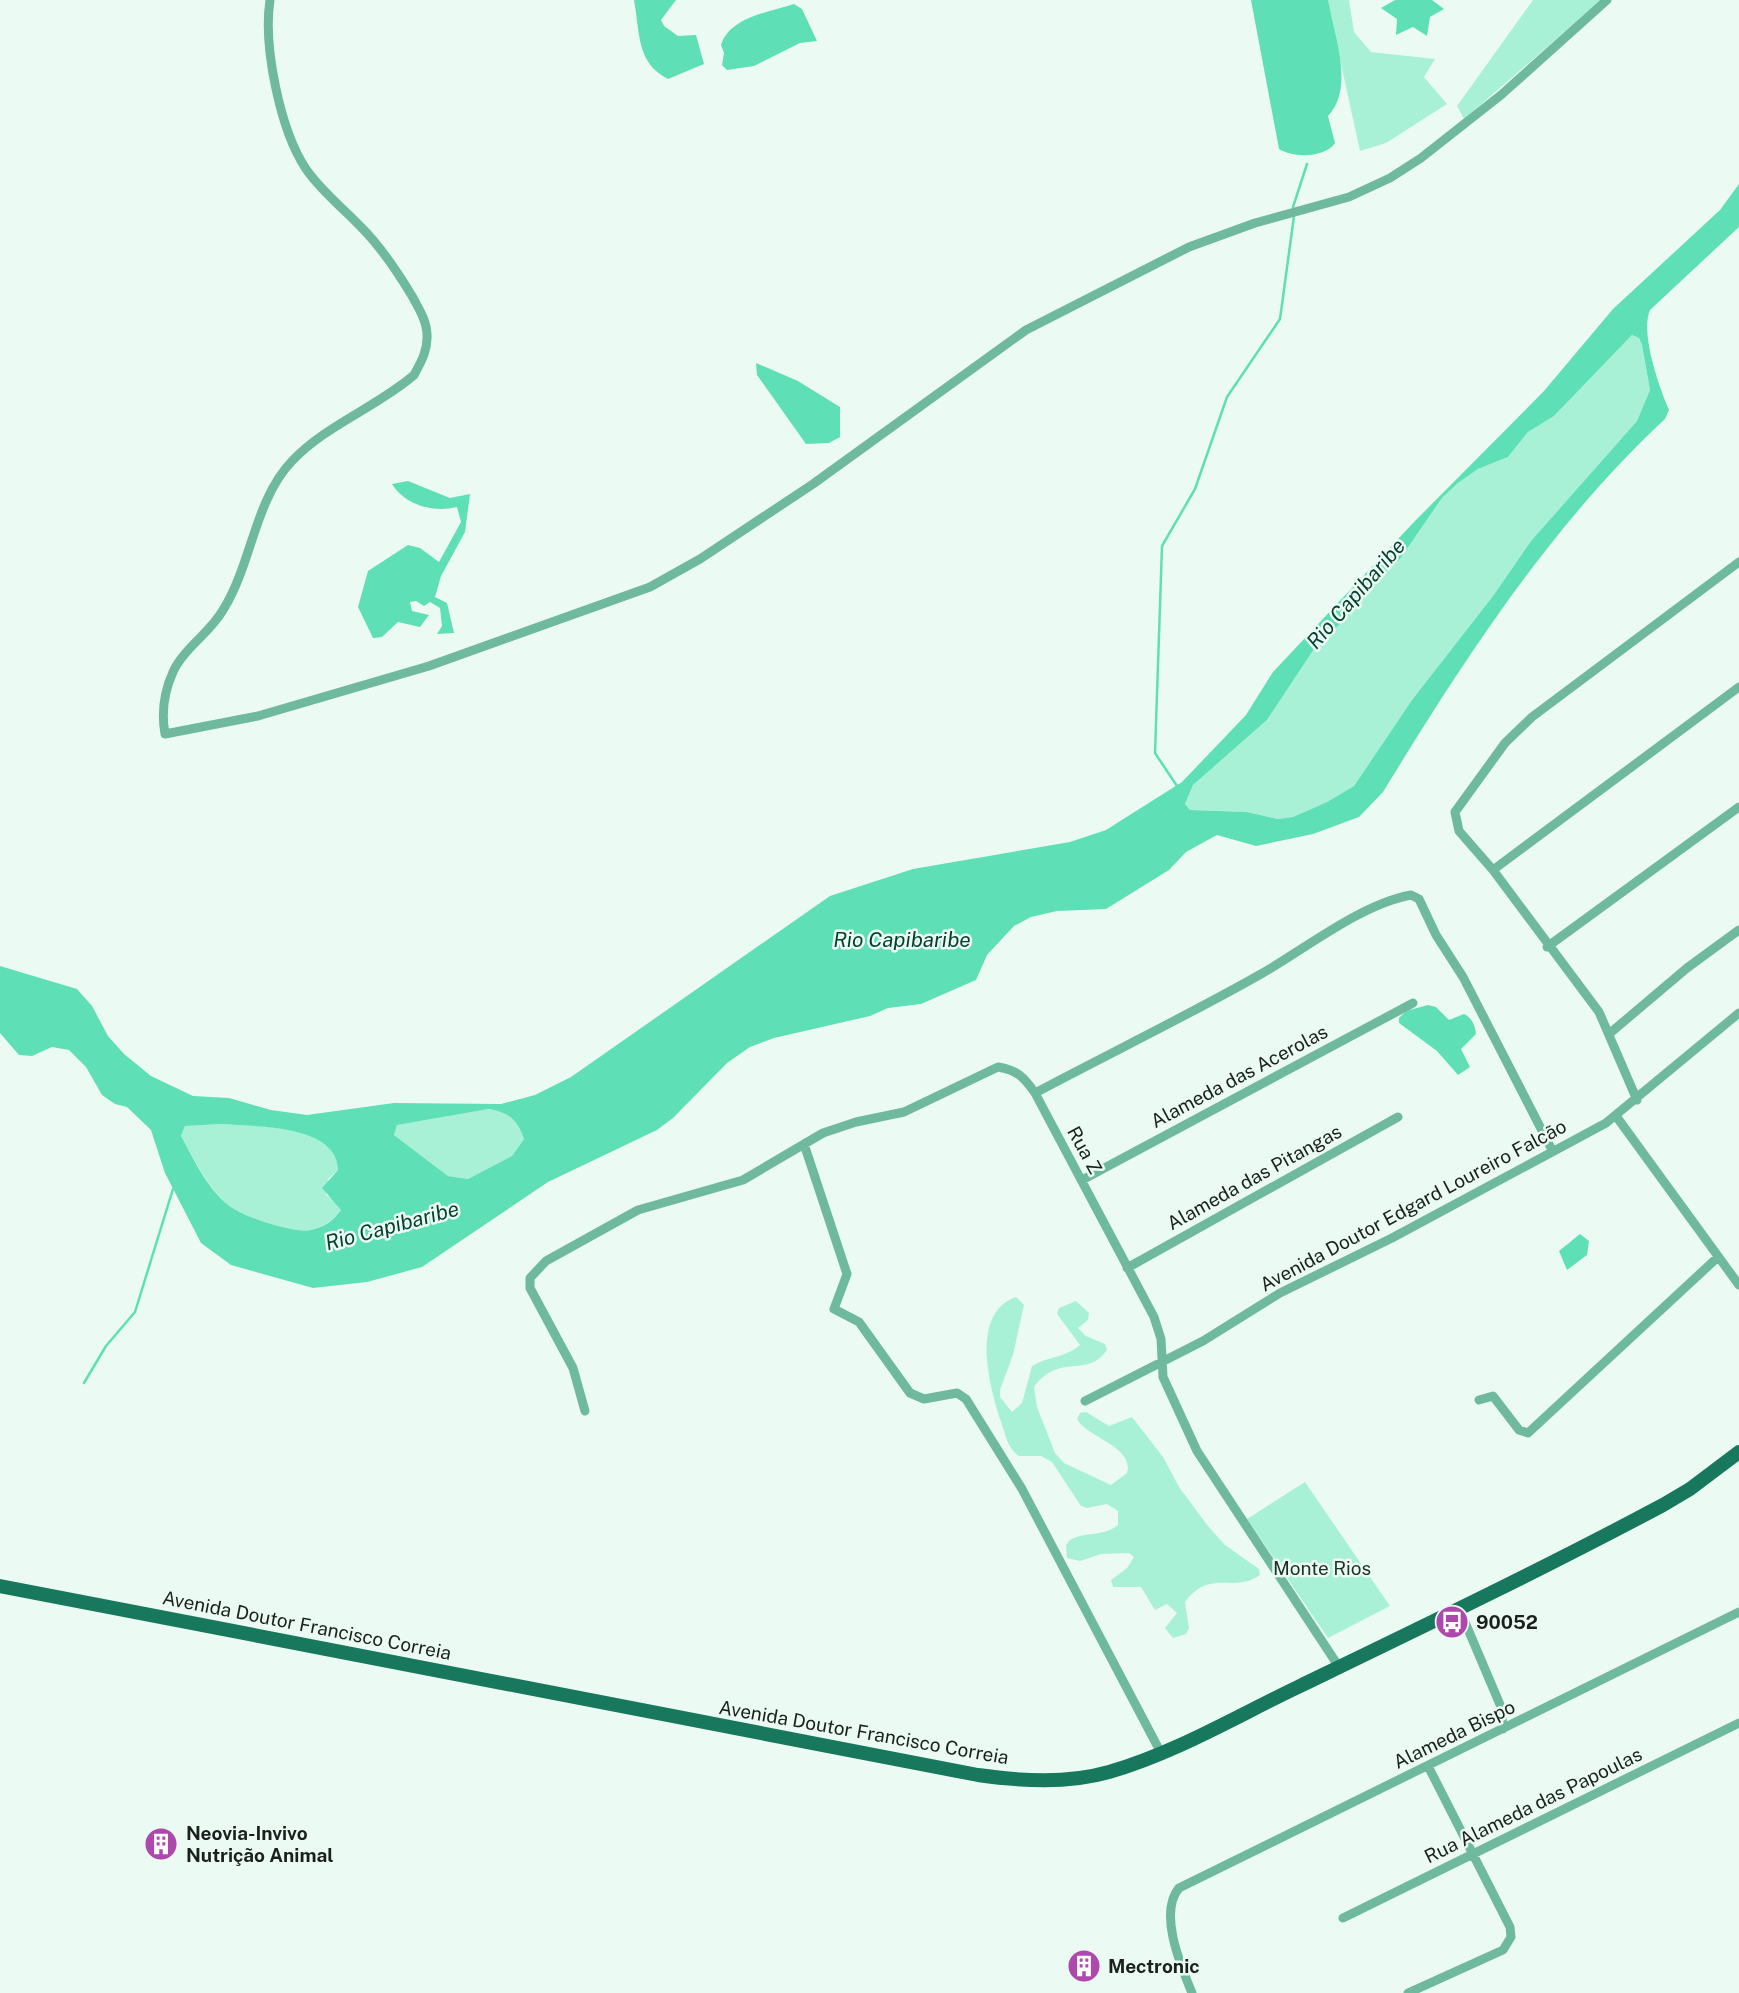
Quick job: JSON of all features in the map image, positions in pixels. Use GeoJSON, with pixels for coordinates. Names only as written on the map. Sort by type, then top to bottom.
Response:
{"type":"FeatureCollection","features":[{"type":"Feature","properties":{"kind":"main road","name":"Avenida Doutor Francisco Correia"},"geometry":{"type":"LineString","coordinates":[[0,1586],[978,1775],[1029,1781],[1062,1779],[1109,1772],[1161,1753],[1663,1505],[1690,1489],[1739,1452]]}},
{"type":"Feature","properties":{"kind":"street"},"geometry":{"type":"LineString","coordinates":[[270,0],[267,22],[273,65],[296,150],[320,186],[364,230],[396,269],[416,302],[427,336],[424,356],[414,374],[310,446],[292,461],[273,488],[234,592],[214,625],[174,670],[162,709],[165,734],[258,716],[429,666],[650,587],[700,559],[813,484],[1026,330],[1189,247],[1255,223],[1349,197],[1390,178],[1421,158],[1501,95],[1607,0]]}},
{"type":"Feature","properties":{"kind":"street"},"geometry":{"type":"LineString","coordinates":[[1637,1100],[1599,1012],[1547,947],[1493,870],[1458,831],[1455,811],[1505,743],[1532,716],[1739,562]]}},
{"type":"Feature","properties":{"kind":"street"},"geometry":{"type":"LineString","coordinates":[[1493,870],[1739,687]]}},
{"type":"Feature","properties":{"kind":"street"},"geometry":{"type":"LineString","coordinates":[[1547,947],[1739,807]]}},
{"type":"Feature","properties":{"kind":"street"},"geometry":{"type":"LineString","coordinates":[[1035,1093],[1213,1001],[1354,918],[1393,899],[1411,895],[1419,899],[1506,1055],[1552,1150]]}},
{"type":"Feature","properties":{"kind":"street"},"geometry":{"type":"LineString","coordinates":[[1609,1034],[1687,968],[1739,930]]}},
{"type":"Feature","properties":{"kind":"street","name":"Alameda das Acerolas"},"geometry":{"type":"LineString","coordinates":[[1082,1180],[1413,1003]]}},
{"type":"Feature","properties":{"kind":"street","name":"Avenida Doutor Edgard Loureiro Falcão"},"geometry":{"type":"LineString","coordinates":[[1085,1401],[1203,1341],[1280,1293],[1392,1238],[1616,1116],[1739,1013]]}},
{"type":"Feature","properties":{"kind":"street","name":"Rua Z"},"geometry":{"type":"LineString","coordinates":[[804,1144],[838,1128],[904,1112],[998,1068],[1013,1069],[1023,1076],[1035,1093],[1127,1268],[1142,1291],[1161,1339],[1160,1363],[1163,1377],[1197,1451],[1339,1667]]}},
{"type":"Feature","properties":{"kind":"street"},"geometry":{"type":"LineString","coordinates":[[1616,1116],[1739,1284]]}},
{"type":"Feature","properties":{"kind":"street","name":"Alameda das Pitangas"},"geometry":{"type":"LineString","coordinates":[[1127,1268],[1398,1117]]}},
{"type":"Feature","properties":{"kind":"street"},"geometry":{"type":"LineString","coordinates":[[585,1411],[573,1368],[530,1288],[530,1278],[535,1271],[560,1252],[638,1210],[736,1183],[804,1144],[847,1275],[834,1309],[859,1322],[910,1393],[924,1399],[957,1393],[966,1399],[1022,1489],[1161,1753]]}},
{"type":"Feature","properties":{"kind":"street"},"geometry":{"type":"LineString","coordinates":[[1479,1400],[1493,1396],[1519,1430],[1528,1433],[1718,1258]]}},
{"type":"Feature","properties":{"kind":"street"},"geometry":{"type":"LineString","coordinates":[[1459,1608],[1501,1707],[1503,1729]]}},
{"type":"Feature","properties":{"kind":"street","name":"Alameda Bispo"},"geometry":{"type":"LineString","coordinates":[[1192,1993],[1172,1923],[1172,1899],[1184,1886],[1739,1614]]}},
{"type":"Feature","properties":{"kind":"street","name":"Rua Alameda das Papoulas"},"geometry":{"type":"LineString","coordinates":[[1343,1918],[1739,1723]]}},
{"type":"Feature","properties":{"kind":"street"},"geometry":{"type":"LineString","coordinates":[[1408,1993],[1503,1950],[1511,1937],[1510,1927],[1428,1766]]}},
{"type":"Feature","properties":{"kind":"green space"},"geometry":{"type":"Polygon","coordinates":[[[1327,0],[1349,0],[1354,32],[1371,52],[1435,59],[1424,77],[1447,104],[1386,143],[1360,151],[1327,0]]]}},
{"type":"Feature","properties":{"kind":"green space"},"geometry":{"type":"Polygon","coordinates":[[[1533,0],[1601,0],[1464,119],[1457,106],[1533,0]]]}},
{"type":"Feature","properties":{"kind":"green space"},"geometry":{"type":"Polygon","coordinates":[[[1632,335],[1639,338],[1642,345],[1650,390],[1637,421],[1531,541],[1493,596],[1412,700],[1354,786],[1293,817],[1278,819],[1247,812],[1190,810],[1185,804],[1193,785],[1267,720],[1314,649],[1343,621],[1362,593],[1400,559],[1442,498],[1478,469],[1508,457],[1528,432],[1554,416],[1632,335]]]}},
{"type":"Feature","properties":{"kind":"green space"},"geometry":{"type":"Polygon","coordinates":[[[489,1109],[511,1118],[524,1139],[512,1156],[468,1179],[448,1176],[394,1135],[397,1125],[489,1109]]]}},
{"type":"Feature","properties":{"kind":"green space"},"geometry":{"type":"Polygon","coordinates":[[[222,1124],[292,1130],[324,1143],[334,1155],[338,1170],[328,1179],[326,1195],[335,1201],[341,1210],[323,1225],[301,1231],[266,1223],[227,1204],[206,1180],[181,1136],[185,1126],[222,1124]]]}},
{"type":"Feature","properties":{"kind":"green space"},"geometry":{"type":"Polygon","coordinates":[[[1016,1297],[1024,1305],[1013,1355],[1000,1390],[1000,1397],[1012,1412],[1022,1403],[1032,1366],[1080,1345],[1057,1314],[1059,1308],[1076,1301],[1089,1313],[1088,1320],[1078,1328],[1086,1336],[1105,1344],[1107,1350],[1091,1363],[1054,1371],[1034,1387],[1037,1407],[1055,1453],[1064,1463],[1111,1485],[1127,1473],[1128,1464],[1124,1456],[1077,1419],[1080,1413],[1086,1412],[1109,1426],[1132,1417],[1163,1457],[1179,1487],[1208,1526],[1225,1545],[1259,1569],[1260,1575],[1250,1580],[1213,1584],[1195,1592],[1185,1602],[1189,1628],[1186,1634],[1173,1638],[1165,1628],[1177,1613],[1167,1604],[1155,1610],[1141,1587],[1113,1587],[1111,1580],[1127,1568],[1134,1557],[1129,1553],[1101,1554],[1080,1561],[1067,1558],[1066,1545],[1070,1540],[1112,1529],[1118,1525],[1118,1511],[1107,1504],[1087,1508],[1081,1506],[1052,1462],[1041,1456],[1019,1456],[1009,1445],[991,1388],[987,1351],[993,1318],[1002,1305],[1016,1297]]]}},
{"type":"Feature","properties":{"kind":"green space","name":"Monte Rios"},"geometry":{"type":"Polygon","coordinates":[[[1305,1482],[1390,1606],[1328,1638],[1247,1519],[1305,1482]]]}},
{"type":"Feature","properties":{"kind":"water"},"geometry":{"type":"Polygon","coordinates":[[[634,0],[676,0],[661,20],[664,26],[678,36],[696,35],[704,64],[668,79],[658,72],[650,64],[641,46],[634,0]]]}},
{"type":"Feature","properties":{"kind":"water"},"geometry":{"type":"Polygon","coordinates":[[[1251,0],[1328,0],[1338,45],[1341,76],[1336,104],[1328,116],[1335,143],[1324,152],[1300,155],[1279,149],[1251,0]]]}},
{"type":"Feature","properties":{"kind":"water"},"geometry":{"type":"Polygon","coordinates":[[[1395,0],[1432,0],[1444,9],[1430,17],[1427,36],[1413,27],[1396,35],[1397,19],[1381,8],[1395,0]]]}},
{"type":"Feature","properties":{"kind":"water"},"geometry":{"type":"Polygon","coordinates":[[[794,4],[802,9],[817,41],[800,43],[754,66],[727,70],[722,65],[724,53],[721,45],[733,28],[762,13],[794,4]]]}},
{"type":"Feature","properties":{"kind":"water","name":"Rio Capibaribe"},"geometry":{"type":"Polygon","coordinates":[[[1739,184],[1739,227],[1650,310],[1647,332],[1656,374],[1669,410],[1665,419],[1623,460],[1547,549],[1478,644],[1383,792],[1359,817],[1313,834],[1256,846],[1217,835],[1186,852],[1169,870],[1106,909],[1057,911],[1031,917],[1014,926],[987,955],[976,980],[921,1004],[888,1008],[870,1016],[774,1038],[750,1047],[727,1063],[673,1118],[657,1130],[548,1182],[422,1267],[367,1282],[313,1288],[231,1265],[201,1243],[165,1173],[151,1130],[127,1107],[115,1104],[102,1095],[86,1067],[69,1050],[52,1047],[32,1056],[19,1055],[0,1033],[0,966],[77,989],[92,1006],[108,1036],[124,1054],[151,1076],[193,1096],[229,1098],[271,1110],[307,1115],[394,1103],[501,1104],[535,1095],[571,1077],[830,896],[913,869],[1070,842],[1106,830],[1182,782],[1246,715],[1273,672],[1414,522],[1544,391],[1613,309],[1720,210],[1739,184]],[[1632,335],[1554,416],[1528,432],[1508,457],[1478,469],[1442,498],[1400,559],[1362,593],[1343,621],[1314,649],[1267,720],[1193,785],[1185,804],[1190,810],[1247,812],[1278,819],[1293,817],[1354,786],[1412,700],[1493,596],[1531,541],[1637,421],[1650,390],[1642,345],[1639,338],[1632,335]],[[489,1109],[397,1125],[394,1135],[448,1176],[468,1179],[512,1156],[524,1139],[511,1118],[489,1109]],[[185,1126],[181,1136],[212,1189],[227,1204],[243,1214],[302,1231],[323,1226],[341,1210],[322,1188],[338,1170],[334,1155],[324,1144],[310,1136],[254,1126],[185,1126]]]}},
{"type":"Feature","properties":{"kind":"water"},"geometry":{"type":"Polygon","coordinates":[[[756,363],[798,381],[840,407],[840,437],[829,443],[806,444],[757,375],[756,363]]]}},
{"type":"Feature","properties":{"kind":"water"},"geometry":{"type":"Polygon","coordinates":[[[408,481],[450,498],[470,494],[465,532],[441,576],[435,597],[447,603],[454,633],[437,634],[442,626],[440,608],[430,602],[424,606],[416,601],[410,602],[412,611],[429,615],[420,627],[398,622],[382,637],[373,638],[358,607],[368,571],[408,545],[420,548],[439,562],[461,522],[457,507],[439,509],[420,506],[404,497],[392,484],[408,481]]]}},
{"type":"Feature","properties":{"kind":"water"},"geometry":{"type":"Polygon","coordinates":[[[1428,1005],[1436,1007],[1449,1020],[1464,1014],[1474,1025],[1476,1034],[1461,1049],[1470,1067],[1458,1075],[1437,1051],[1399,1023],[1399,1018],[1406,1011],[1428,1005]]]}},
{"type":"Feature","properties":{"kind":"water"},"geometry":{"type":"Polygon","coordinates":[[[1580,1234],[1589,1241],[1587,1255],[1567,1270],[1559,1251],[1580,1234]]]}},
{"type":"Feature","properties":{"kind":"waterway"},"geometry":{"type":"LineString","coordinates":[[1293,207],[1307,164]]}},
{"type":"Feature","properties":{"kind":"waterway"},"geometry":{"type":"LineString","coordinates":[[1177,786],[1155,753],[1162,546],[1195,489],[1227,397],[1280,319],[1294,216]]}},
{"type":"Feature","properties":{"kind":"waterway"},"geometry":{"type":"LineString","coordinates":[[84,1383],[106,1346],[135,1312],[173,1189]]}},
{"type":"Feature","properties":{"kind":"place","name":"90052"},"geometry":{"type":"Point","coordinates":[1452,1622]}},
{"type":"Feature","properties":{"kind":"place","name":"Neovia-Invivo Nutrição Animal"},"geometry":{"type":"Point","coordinates":[161,1844]}},
{"type":"Feature","properties":{"kind":"place","name":"Mectronic"},"geometry":{"type":"Point","coordinates":[1084,1966]}}]}
